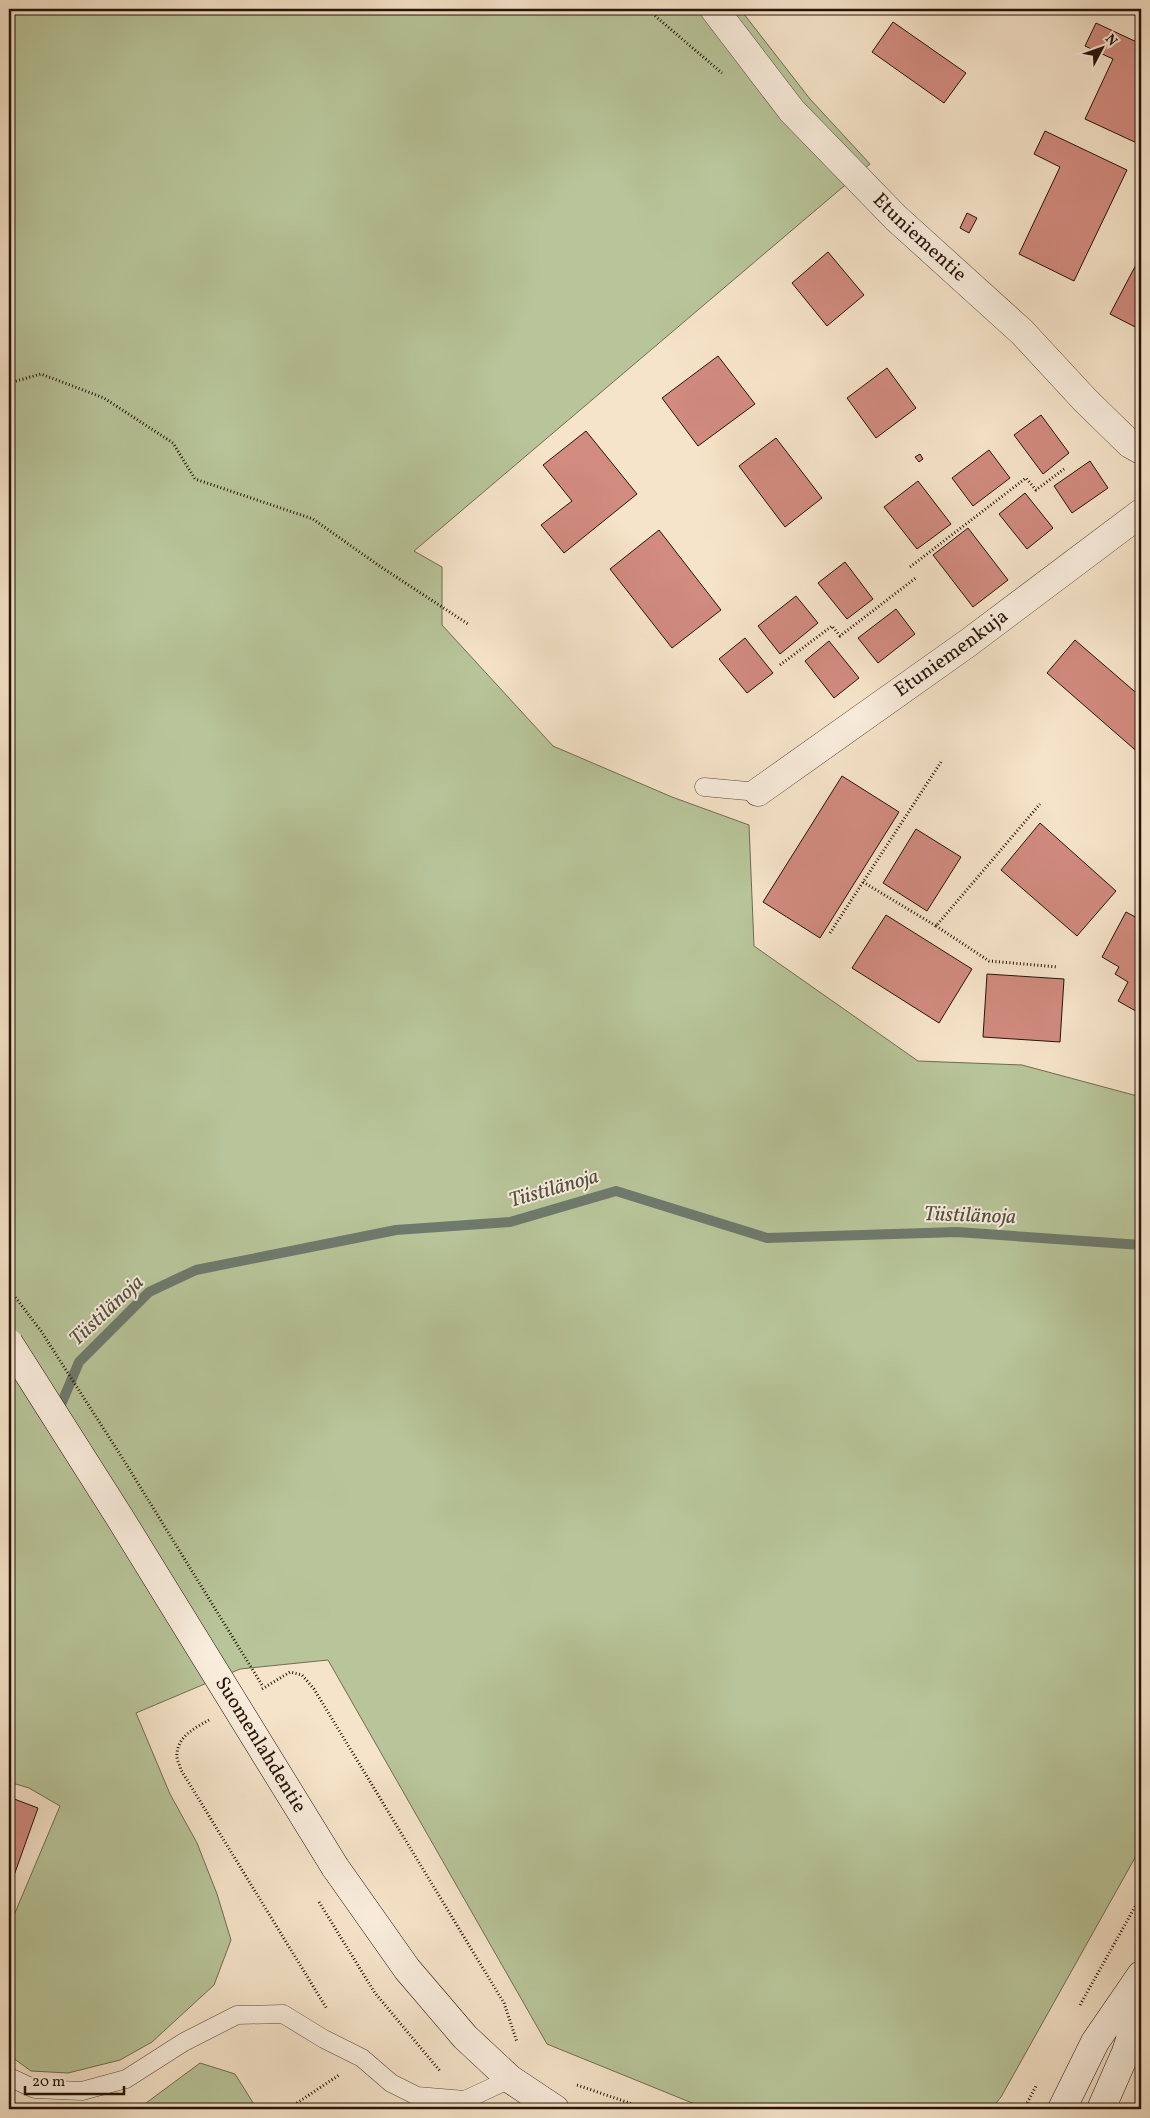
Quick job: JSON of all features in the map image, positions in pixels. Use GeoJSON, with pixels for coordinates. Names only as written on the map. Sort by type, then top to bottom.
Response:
{"type":"FeatureCollection","features":[{"type":"Feature","properties":{"kind":"main road","name":"Etuniementie"},"geometry":{"type":"LineString","coordinates":[[714,9],[792,111],[896,218],[1022,332],[1085,400],[1130,444],[1141,450]]}},
{"type":"Feature","properties":{"kind":"main road","name":"Etuniemenkuja"},"geometry":{"type":"LineString","coordinates":[[758,792],[991,626],[1141,512]]}},
{"type":"Feature","properties":{"kind":"main road","name":"Suomenlahdentie"},"geometry":{"type":"LineString","coordinates":[[9,1343],[120,1518],[335,1867],[408,1968],[465,2037],[510,2079],[554,2109]]}},
{"type":"Feature","properties":{"kind":"main road"},"geometry":{"type":"LineString","coordinates":[[1062,2109],[1095,2042],[1141,1975]]}},
{"type":"Feature","properties":{"kind":"main road"},"geometry":{"type":"LineString","coordinates":[[1101,2109],[1126,2052],[1141,2005]]}},
{"type":"Feature","properties":{"kind":"lane"},"geometry":{"type":"LineString","coordinates":[[704,787],[758,792]]}},
{"type":"Feature","properties":{"kind":"lane"},"geometry":{"type":"LineString","coordinates":[[9,2077],[35,2089],[82,2091],[126,2079],[184,2042],[237,2015],[283,2014],[324,2039],[362,2058],[390,2084],[417,2096],[464,2100],[510,2079]]}},
{"type":"Feature","properties":{"kind":"path"},"geometry":{"type":"LineString","coordinates":[[9,383],[41,374],[104,398],[173,443],[195,479],[313,519],[378,565],[468,624]]}},
{"type":"Feature","properties":{"kind":"path"},"geometry":{"type":"LineString","coordinates":[[910,567],[1026,478],[1036,490],[1064,469]]}},
{"type":"Feature","properties":{"kind":"path"},"geometry":{"type":"LineString","coordinates":[[780,665],[832,626],[840,636],[917,577]]}},
{"type":"Feature","properties":{"kind":"path"},"geometry":{"type":"LineString","coordinates":[[830,933],[941,762]]}},
{"type":"Feature","properties":{"kind":"path"},"geometry":{"type":"LineString","coordinates":[[936,926],[1040,804]]}},
{"type":"Feature","properties":{"kind":"path"},"geometry":{"type":"LineString","coordinates":[[863,882],[989,961],[1058,967]]}},
{"type":"Feature","properties":{"kind":"path"},"geometry":{"type":"LineString","coordinates":[[318,1901],[375,1993],[464,2100]]}},
{"type":"Feature","properties":{"kind":"path"},"geometry":{"type":"LineString","coordinates":[[512,2040],[518,2047]]}},
{"type":"Feature","properties":{"kind":"path"},"geometry":{"type":"LineString","coordinates":[[288,2109],[362,2058]]}},
{"type":"Feature","properties":{"kind":"path"},"geometry":{"type":"LineString","coordinates":[[573,2083],[581,2088],[647,2109]]}},
{"type":"Feature","properties":{"kind":"path"},"geometry":{"type":"LineString","coordinates":[[632,2109],[636,2104]]}},
{"type":"Feature","properties":{"kind":"green space"},"geometry":{"type":"Polygon","coordinates":[[[9,9],[740,9],[810,99],[870,164],[414,551],[442,567],[442,625],[553,746],[672,797],[749,825],[754,946],[918,1061],[1022,1065],[1141,1097],[1141,1847],[1001,2097],[991,2109],[707,2109],[547,2044],[328,1660],[240,1669],[136,1713],[170,1794],[197,1843],[217,1894],[231,1940],[214,1985],[152,2042],[120,2060],[68,2073],[31,2071],[9,2055],[9,1927],[60,1806],[29,1788],[9,1782],[9,9]]]}},
{"type":"Feature","properties":{"kind":"green space"},"geometry":{"type":"Polygon","coordinates":[[[200,2063],[235,2074],[257,2109],[138,2109],[200,2063]]]}},
{"type":"Feature","properties":{"kind":"building"},"geometry":{"type":"Polygon","coordinates":[[[893,22],[966,73],[944,103],[872,52],[893,22]]]}},
{"type":"Feature","properties":{"kind":"building"},"geometry":{"type":"Polygon","coordinates":[[[1096,23],[1141,44],[1141,139],[1139,144],[1085,119],[1113,59],[1085,46],[1096,23]]]}},
{"type":"Feature","properties":{"kind":"building"},"geometry":{"type":"Polygon","coordinates":[[[1045,131],[1127,170],[1074,281],[1019,254],[1060,167],[1034,154],[1045,131]]]}},
{"type":"Feature","properties":{"kind":"building"},"geometry":{"type":"Polygon","coordinates":[[[967,213],[977,218],[969,233],[960,228],[967,213]]]}},
{"type":"Feature","properties":{"kind":"building"},"geometry":{"type":"Polygon","coordinates":[[[828,252],[864,295],[827,326],[792,283],[828,252]]]}},
{"type":"Feature","properties":{"kind":"building"},"geometry":{"type":"Polygon","coordinates":[[[1139,259],[1141,260],[1141,330],[1110,314],[1139,259]]]}},
{"type":"Feature","properties":{"kind":"building"},"geometry":{"type":"Polygon","coordinates":[[[718,356],[755,404],[698,446],[662,398],[718,356]]]}},
{"type":"Feature","properties":{"kind":"building"},"geometry":{"type":"Polygon","coordinates":[[[887,368],[916,408],[876,438],[847,398],[887,368]]]}},
{"type":"Feature","properties":{"kind":"building"},"geometry":{"type":"Polygon","coordinates":[[[1041,415],[1069,453],[1043,474],[1014,435],[1041,415]]]}},
{"type":"Feature","properties":{"kind":"building"},"geometry":{"type":"Polygon","coordinates":[[[586,431],[637,494],[564,553],[541,525],[572,501],[543,465],[586,431]]]}},
{"type":"Feature","properties":{"kind":"building"},"geometry":{"type":"Polygon","coordinates":[[[776,438],[822,498],[785,527],[739,466],[776,438]]]}},
{"type":"Feature","properties":{"kind":"building"},"geometry":{"type":"Polygon","coordinates":[[[989,450],[1010,478],[973,506],[952,478],[989,450]]]}},
{"type":"Feature","properties":{"kind":"building"},"geometry":{"type":"Polygon","coordinates":[[[920,454],[923,459],[919,462],[915,457],[920,454]]]}},
{"type":"Feature","properties":{"kind":"building"},"geometry":{"type":"Polygon","coordinates":[[[1090,461],[1108,488],[1072,513],[1054,486],[1090,461]]]}},
{"type":"Feature","properties":{"kind":"building"},"geometry":{"type":"Polygon","coordinates":[[[918,481],[951,524],[917,549],[884,507],[918,481]]]}},
{"type":"Feature","properties":{"kind":"building"},"geometry":{"type":"Polygon","coordinates":[[[1025,493],[1053,528],[1027,549],[999,514],[1025,493]]]}},
{"type":"Feature","properties":{"kind":"building"},"geometry":{"type":"Polygon","coordinates":[[[968,528],[1008,580],[973,607],[933,555],[968,528]]]}},
{"type":"Feature","properties":{"kind":"building"},"geometry":{"type":"Polygon","coordinates":[[[659,530],[721,610],[672,648],[610,569],[659,530]]]}},
{"type":"Feature","properties":{"kind":"building"},"geometry":{"type":"Polygon","coordinates":[[[845,562],[873,599],[847,619],[818,583],[845,562]]]}},
{"type":"Feature","properties":{"kind":"building"},"geometry":{"type":"Polygon","coordinates":[[[796,596],[818,623],[780,654],[758,626],[796,596]]]}},
{"type":"Feature","properties":{"kind":"building"},"geometry":{"type":"Polygon","coordinates":[[[896,609],[915,634],[878,663],[858,638],[896,609]]]}},
{"type":"Feature","properties":{"kind":"building"},"geometry":{"type":"Polygon","coordinates":[[[745,638],[773,673],[747,693],[719,659],[745,638]]]}},
{"type":"Feature","properties":{"kind":"building"},"geometry":{"type":"Polygon","coordinates":[[[1075,640],[1141,697],[1141,755],[1047,673],[1075,640]]]}},
{"type":"Feature","properties":{"kind":"building"},"geometry":{"type":"Polygon","coordinates":[[[829,641],[859,678],[834,698],[805,661],[829,641]]]}},
{"type":"Feature","properties":{"kind":"building"},"geometry":{"type":"Polygon","coordinates":[[[842,776],[899,812],[820,938],[763,902],[842,776]]]}},
{"type":"Feature","properties":{"kind":"building"},"geometry":{"type":"Polygon","coordinates":[[[1040,823],[1116,891],[1077,936],[1001,870],[1040,823]]]}},
{"type":"Feature","properties":{"kind":"building"},"geometry":{"type":"Polygon","coordinates":[[[916,829],[961,857],[927,911],[883,883],[916,829]]]}},
{"type":"Feature","properties":{"kind":"building"},"geometry":{"type":"Polygon","coordinates":[[[1126,912],[1141,920],[1141,1014],[1118,1001],[1128,982],[1115,974],[1119,967],[1102,957],[1126,912]]]}},
{"type":"Feature","properties":{"kind":"building"},"geometry":{"type":"Polygon","coordinates":[[[886,915],[972,969],[939,1023],[852,968],[886,915]]]}},
{"type":"Feature","properties":{"kind":"building"},"geometry":{"type":"Polygon","coordinates":[[[987,974],[1064,979],[1060,1042],[983,1037],[987,974]]]}},
{"type":"Feature","properties":{"kind":"building"},"geometry":{"type":"Polygon","coordinates":[[[9,1797],[38,1808],[12,1881],[9,1880],[9,1797]]]}},
{"type":"Feature","properties":{"kind":"waterway","name":"Tiistilänoja"},"geometry":{"type":"LineString","coordinates":[[57,1414],[79,1362],[149,1292],[196,1270],[396,1230],[510,1222],[616,1191],[767,1238],[957,1232],[1141,1245]]}}]}
